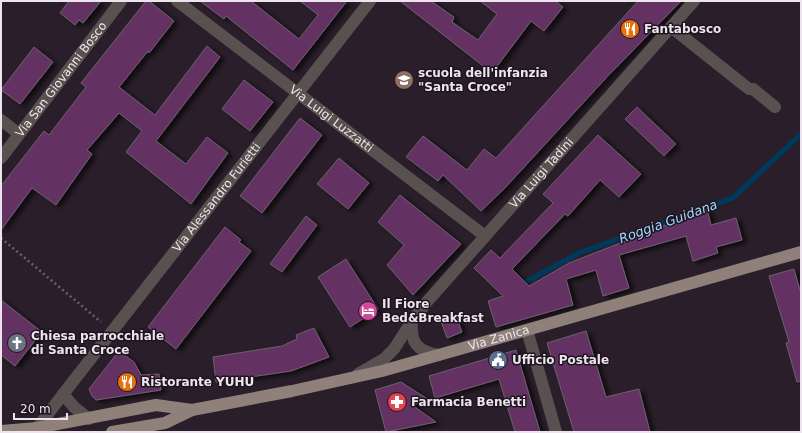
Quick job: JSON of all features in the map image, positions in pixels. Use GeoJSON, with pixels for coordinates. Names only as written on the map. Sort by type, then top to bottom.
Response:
{"type":"FeatureCollection","features":[{"type":"Feature","properties":{"kind":"main road","name":"Via Zanica"},"geometry":{"type":"LineString","coordinates":[[112,432],[165,423],[192,410],[292,391],[382,371],[801,252]]}},
{"type":"Feature","properties":{"kind":"main road","name":"Via Zanica"},"geometry":{"type":"LineString","coordinates":[[1,431],[61,428],[89,419],[156,405],[192,410]]}},
{"type":"Feature","properties":{"kind":"street","name":"Via San Giovanni Bosco"},"geometry":{"type":"LineString","coordinates":[[1,158],[121,1]]}},
{"type":"Feature","properties":{"kind":"street","name":"Via Luigi Luzzatti"},"geometry":{"type":"LineString","coordinates":[[177,1],[485,236]]}},
{"type":"Feature","properties":{"kind":"street","name":"Via Alessandro Furietti"},"geometry":{"type":"LineString","coordinates":[[34,430],[370,1]]}},
{"type":"Feature","properties":{"kind":"street","name":"Via Luigi Tadini"},"geometry":{"type":"LineString","coordinates":[[352,378],[384,359],[394,349],[412,320],[425,304],[694,1]]}},
{"type":"Feature","properties":{"kind":"street"},"geometry":{"type":"LineString","coordinates":[[671,27],[749,89],[753,89],[775,108]]}},
{"type":"Feature","properties":{"kind":"street"},"geometry":{"type":"LineString","coordinates":[[1,120],[19,134]]}},
{"type":"Feature","properties":{"kind":"street"},"geometry":{"type":"LineString","coordinates":[[412,320],[412,336],[415,344],[429,353],[439,355]]}},
{"type":"Feature","properties":{"kind":"street"},"geometry":{"type":"LineString","coordinates":[[527,330],[556,432]]}},
{"type":"Feature","properties":{"kind":"street"},"geometry":{"type":"LineString","coordinates":[[63,394],[74,407],[89,419]]}},
{"type":"Feature","properties":{"kind":"street"},"geometry":{"type":"LineString","coordinates":[[48,413],[61,428]]}},
{"type":"Feature","properties":{"kind":"path"},"geometry":{"type":"LineString","coordinates":[[1,238],[112,331]]}},
{"type":"Feature","properties":{"kind":"building"},"geometry":{"type":"Polygon","coordinates":[[[69,1],[101,1],[83,23],[79,20],[75,25],[60,13],[69,1]]]}},
{"type":"Feature","properties":{"kind":"building"},"geometry":{"type":"Polygon","coordinates":[[[146,1],[149,1],[174,21],[149,53],[148,51],[119,87],[155,115],[207,46],[220,57],[156,141],[186,164],[207,137],[228,153],[191,204],[126,152],[142,131],[119,113],[87,150],[92,154],[56,205],[32,188],[1,230],[1,186],[44,131],[49,135],[86,87],[81,83],[146,1]]]}},
{"type":"Feature","properties":{"kind":"building"},"geometry":{"type":"Polygon","coordinates":[[[200,1],[251,1],[299,39],[318,15],[300,1],[347,1],[293,70],[226,16],[224,19],[200,1]]]}},
{"type":"Feature","properties":{"kind":"building"},"geometry":{"type":"Polygon","coordinates":[[[400,1],[431,1],[454,17],[452,22],[478,40],[497,14],[480,1],[555,1],[563,7],[544,31],[531,21],[492,73],[400,1]]]}},
{"type":"Feature","properties":{"kind":"building"},"geometry":{"type":"Polygon","coordinates":[[[638,1],[681,1],[606,78],[504,189],[481,211],[443,175],[438,181],[406,157],[423,136],[467,170],[484,149],[496,158],[638,1]]]}},
{"type":"Feature","properties":{"kind":"building"},"geometry":{"type":"Polygon","coordinates":[[[34,47],[53,62],[20,104],[1,90],[34,47]]]}},
{"type":"Feature","properties":{"kind":"building"},"geometry":{"type":"Polygon","coordinates":[[[244,80],[273,102],[250,131],[222,109],[244,80]]]}},
{"type":"Feature","properties":{"kind":"building"},"geometry":{"type":"Polygon","coordinates":[[[637,107],[676,144],[664,156],[625,119],[637,107]]]}},
{"type":"Feature","properties":{"kind":"building"},"geometry":{"type":"Polygon","coordinates":[[[300,118],[322,135],[262,213],[240,196],[300,118]]]}},
{"type":"Feature","properties":{"kind":"building"},"geometry":{"type":"Polygon","coordinates":[[[598,135],[641,174],[619,197],[600,180],[568,216],[565,214],[512,269],[529,286],[569,263],[707,209],[711,225],[736,218],[742,240],[716,247],[718,253],[693,261],[686,236],[619,255],[629,288],[603,296],[596,270],[566,279],[573,305],[496,327],[488,301],[503,296],[474,268],[491,250],[500,258],[553,203],[543,194],[598,135]]]}},
{"type":"Feature","properties":{"kind":"building"},"geometry":{"type":"Polygon","coordinates":[[[339,158],[369,183],[348,209],[317,184],[339,158]]]}},
{"type":"Feature","properties":{"kind":"building"},"geometry":{"type":"Polygon","coordinates":[[[400,195],[461,244],[413,295],[387,265],[404,245],[378,222],[400,195]]]}},
{"type":"Feature","properties":{"kind":"building"},"geometry":{"type":"Polygon","coordinates":[[[306,216],[317,225],[282,272],[270,264],[306,216]]]}},
{"type":"Feature","properties":{"kind":"building"},"geometry":{"type":"Polygon","coordinates":[[[225,227],[241,240],[239,242],[251,251],[176,349],[148,327],[225,227]]]}},
{"type":"Feature","properties":{"kind":"building"},"geometry":{"type":"Polygon","coordinates":[[[346,259],[378,309],[350,327],[318,277],[346,259]]]}},
{"type":"Feature","properties":{"kind":"building"},"geometry":{"type":"Polygon","coordinates":[[[794,269],[801,294],[801,381],[797,382],[786,343],[789,342],[769,276],[794,269]]]}},
{"type":"Feature","properties":{"kind":"building","name":"Chiesa parrocchiale di Santa Croce"},"geometry":{"type":"Polygon","coordinates":[[[1,300],[42,332],[15,366],[1,355],[1,300]]]}},
{"type":"Feature","properties":{"kind":"building"},"geometry":{"type":"Polygon","coordinates":[[[456,316],[462,332],[447,338],[441,321],[456,316]]]}},
{"type":"Feature","properties":{"kind":"building"},"geometry":{"type":"Polygon","coordinates":[[[314,328],[329,357],[291,371],[216,382],[213,357],[282,346],[297,339],[296,335],[314,328]]]}},
{"type":"Feature","properties":{"kind":"building"},"geometry":{"type":"Polygon","coordinates":[[[586,331],[606,397],[639,389],[650,432],[574,432],[547,343],[586,331]]]}},
{"type":"Feature","properties":{"kind":"building"},"geometry":{"type":"Polygon","coordinates":[[[516,350],[540,432],[515,432],[499,379],[435,398],[429,376],[516,350]]]}},
{"type":"Feature","properties":{"kind":"building","name":"Ristorante YUHU"},"geometry":{"type":"Polygon","coordinates":[[[119,351],[134,362],[141,375],[159,374],[161,390],[96,400],[92,396],[89,389],[119,351]]]}},
{"type":"Feature","properties":{"kind":"building","name":"Farmacia Benetti"},"geometry":{"type":"Polygon","coordinates":[[[401,382],[429,400],[412,405],[436,422],[386,432],[375,390],[401,382]]]}},
{"type":"Feature","properties":{"kind":"waterway","name":"Roggia Guidana"},"geometry":{"type":"LineString","coordinates":[[520,285],[579,253],[733,198],[801,134]]}},
{"type":"Feature","properties":{"kind":"place","name":"Fantabosco"},"geometry":{"type":"Point","coordinates":[630,29]}},
{"type":"Feature","properties":{"kind":"place","name":"scuola dell'infanzia \"Santa Croce\""},"geometry":{"type":"Point","coordinates":[404,80]}},
{"type":"Feature","properties":{"kind":"place","name":"Il Fiore Bed&Breakfast"},"geometry":{"type":"Point","coordinates":[368,311]}},
{"type":"Feature","properties":{"kind":"place","name":"Chiesa parrocchiale di Santa Croce"},"geometry":{"type":"Point","coordinates":[17,343]}},
{"type":"Feature","properties":{"kind":"place","name":"Ufficio Postale"},"geometry":{"type":"Point","coordinates":[498,360]}},
{"type":"Feature","properties":{"kind":"place","name":"Ristorante YUHU"},"geometry":{"type":"Point","coordinates":[127,382]}},
{"type":"Feature","properties":{"kind":"place","name":"Farmacia Benetti"},"geometry":{"type":"Point","coordinates":[397,402]}}]}
